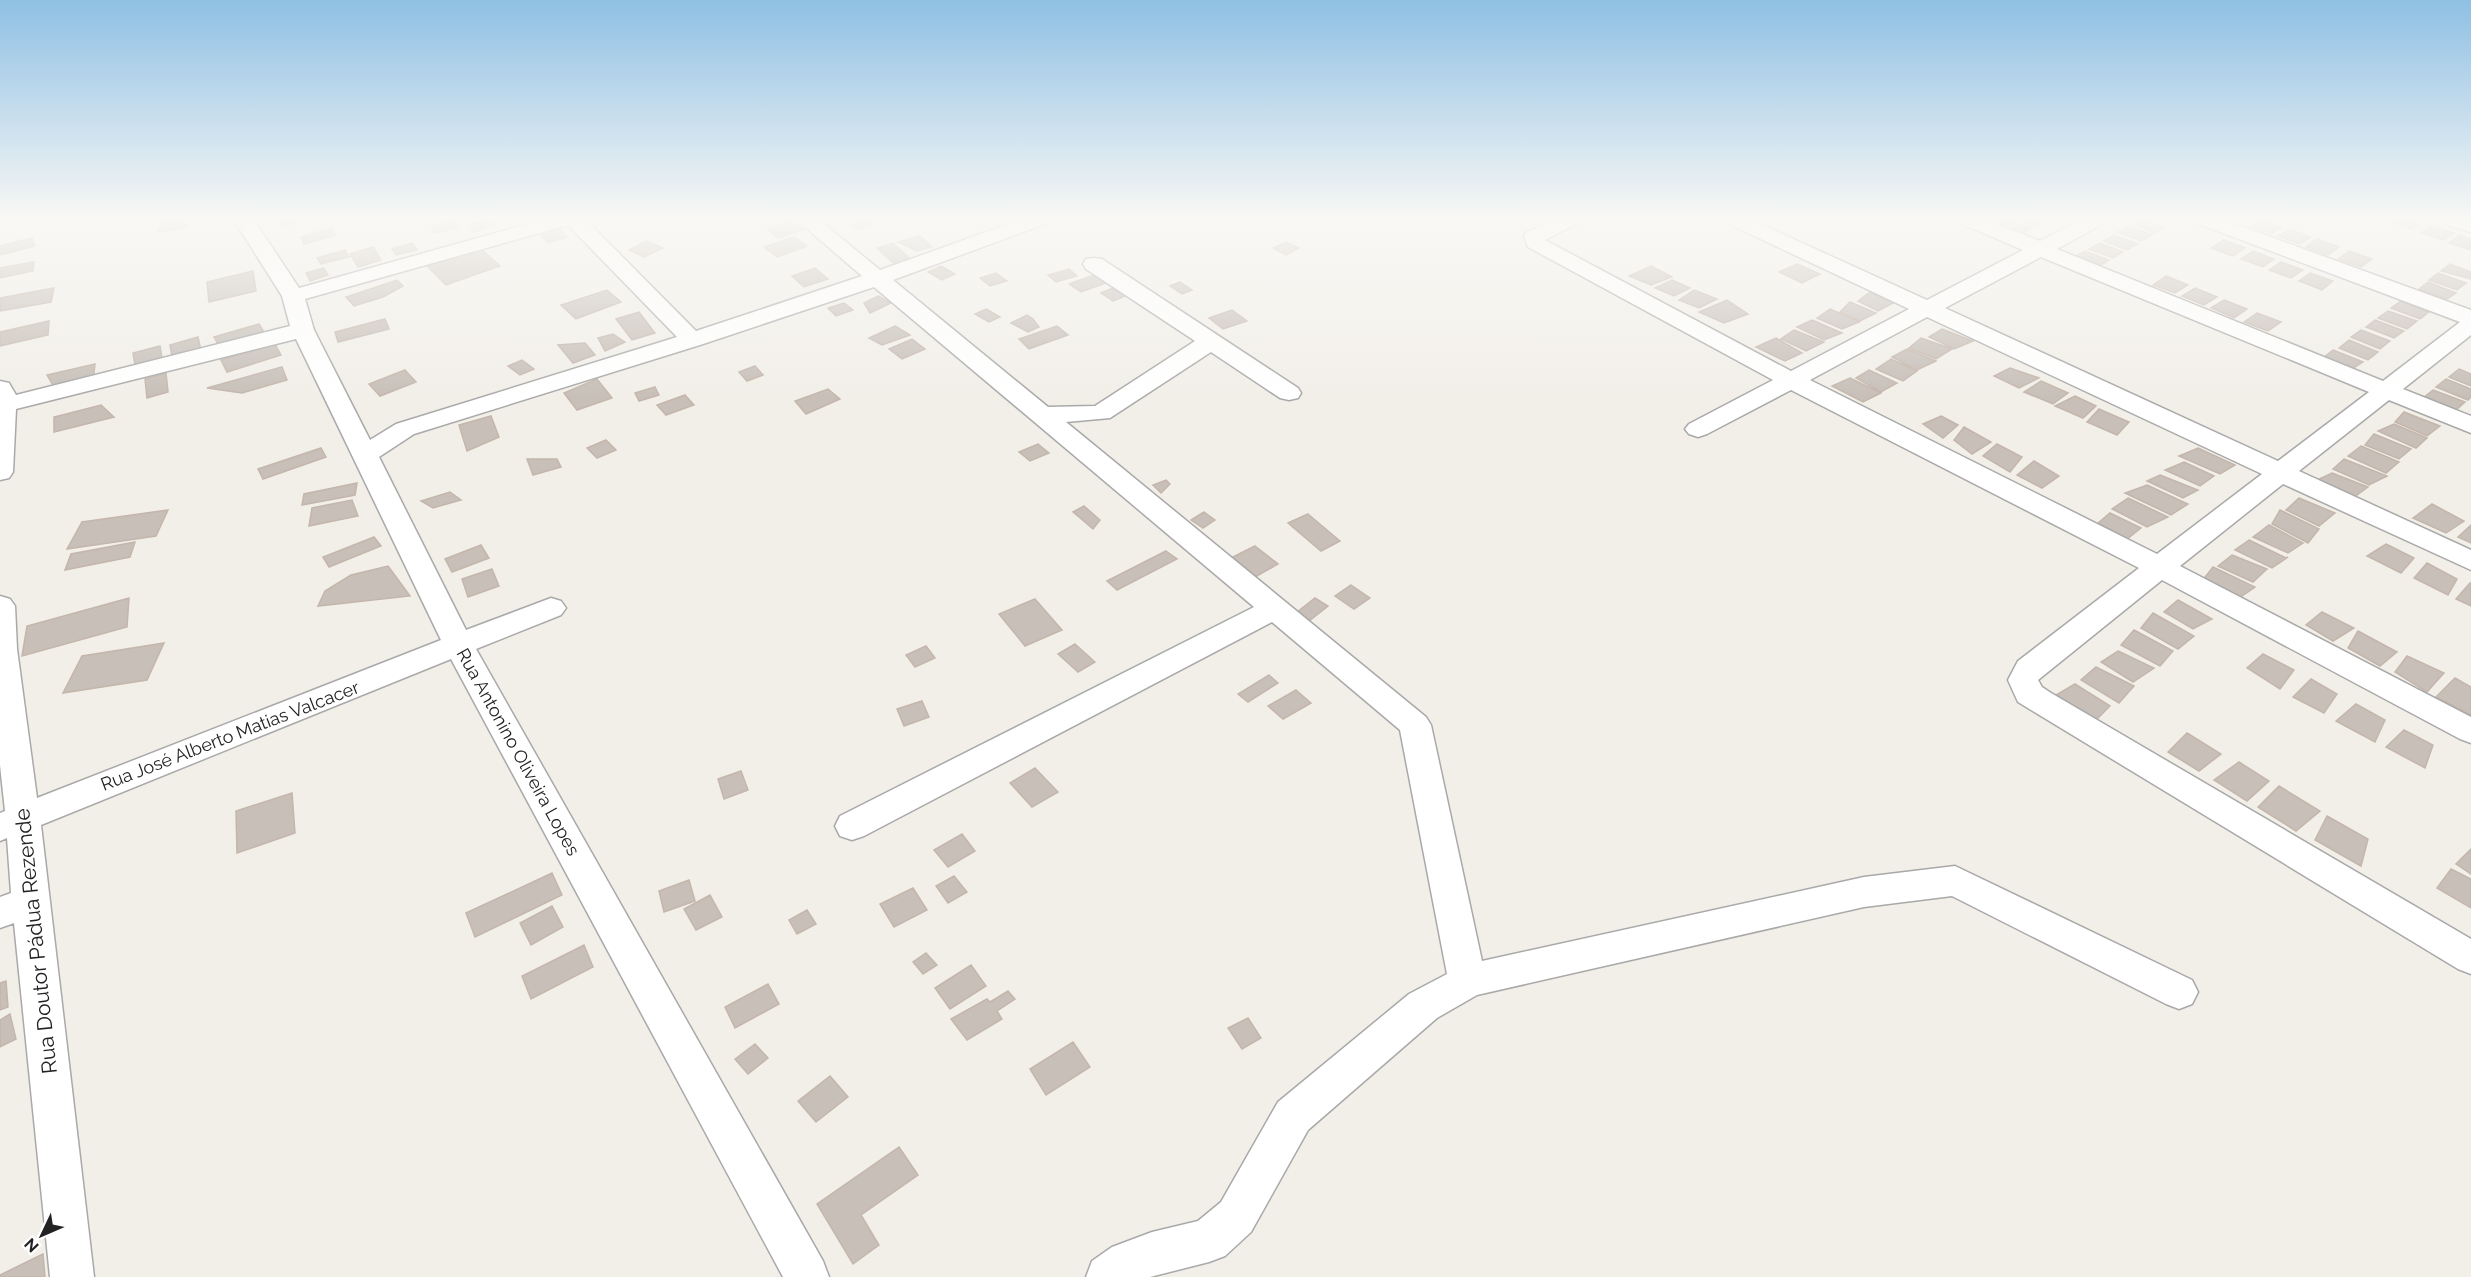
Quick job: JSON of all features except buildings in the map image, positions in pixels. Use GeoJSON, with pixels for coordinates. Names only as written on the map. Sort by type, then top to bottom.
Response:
{"type":"FeatureCollection","features":[{"type":"Feature","properties":{"kind":"street","name":"Rua Antonino Oliveira Lopes"},"geometry":{"type":"LineString","coordinates":[[282,280],[293,296],[303,330],[459,646],[807,1277]]}},
{"type":"Feature","properties":{"kind":"street"},"geometry":{"type":"LineString","coordinates":[[293,296],[351,280]]}},
{"type":"Feature","properties":{"kind":"street"},"geometry":{"type":"LineString","coordinates":[[633,280],[692,340]]}},
{"type":"Feature","properties":{"kind":"street"},"geometry":{"type":"LineString","coordinates":[[365,455],[405,429],[692,340],[873,280]]}},
{"type":"Feature","properties":{"kind":"street"},"geometry":{"type":"LineString","coordinates":[[880,280],[1415,725],[1468,978]]}},
{"type":"Feature","properties":{"kind":"street"},"geometry":{"type":"LineString","coordinates":[[1117,280],[1289,393]]}},
{"type":"Feature","properties":{"kind":"street"},"geometry":{"type":"LineString","coordinates":[[1603,280],[1791,380],[2159,567],[2471,731]]}},
{"type":"Feature","properties":{"kind":"street"},"geometry":{"type":"LineString","coordinates":[[1866,280],[2471,561]]}},
{"type":"Feature","properties":{"kind":"street"},"geometry":{"type":"LineString","coordinates":[[1698,429],[1982,280]]}},
{"type":"Feature","properties":{"kind":"street"},"geometry":{"type":"LineString","coordinates":[[2115,280],[2471,425]]}},
{"type":"Feature","properties":{"kind":"street"},"geometry":{"type":"LineString","coordinates":[[2367,280],[2471,318]]}},
{"type":"Feature","properties":{"kind":"street"},"geometry":{"type":"LineString","coordinates":[[2471,324],[2029,669],[2023,680],[2029,693],[2471,958]]}},
{"type":"Feature","properties":{"kind":"street"},"geometry":{"type":"LineString","coordinates":[[0,472],[2,397],[303,330]]}},
{"type":"Feature","properties":{"kind":"street"},"geometry":{"type":"LineString","coordinates":[[1042,415],[1101,413],[1210,342]]}},
{"type":"Feature","properties":{"kind":"street","name":"Rua Doutor Pádua Rezende"},"geometry":{"type":"LineString","coordinates":[[0,606],[15,907],[72,1277]]}},
{"type":"Feature","properties":{"kind":"street","name":"Rua José Alberto Matias Valcacer"},"geometry":{"type":"LineString","coordinates":[[12,822],[551,608]]}},
{"type":"Feature","properties":{"kind":"street"},"geometry":{"type":"LineString","coordinates":[[852,826],[1275,609]]}},
{"type":"Feature","properties":{"kind":"street"},"geometry":{"type":"LineString","coordinates":[[1108,1277],[1128,1263],[1152,1254],[1209,1240],[1223,1230],[1236,1217],[1293,1116],[1423,1006],[1468,978],[1864,892],[1955,880],[2179,992]]}}]}
